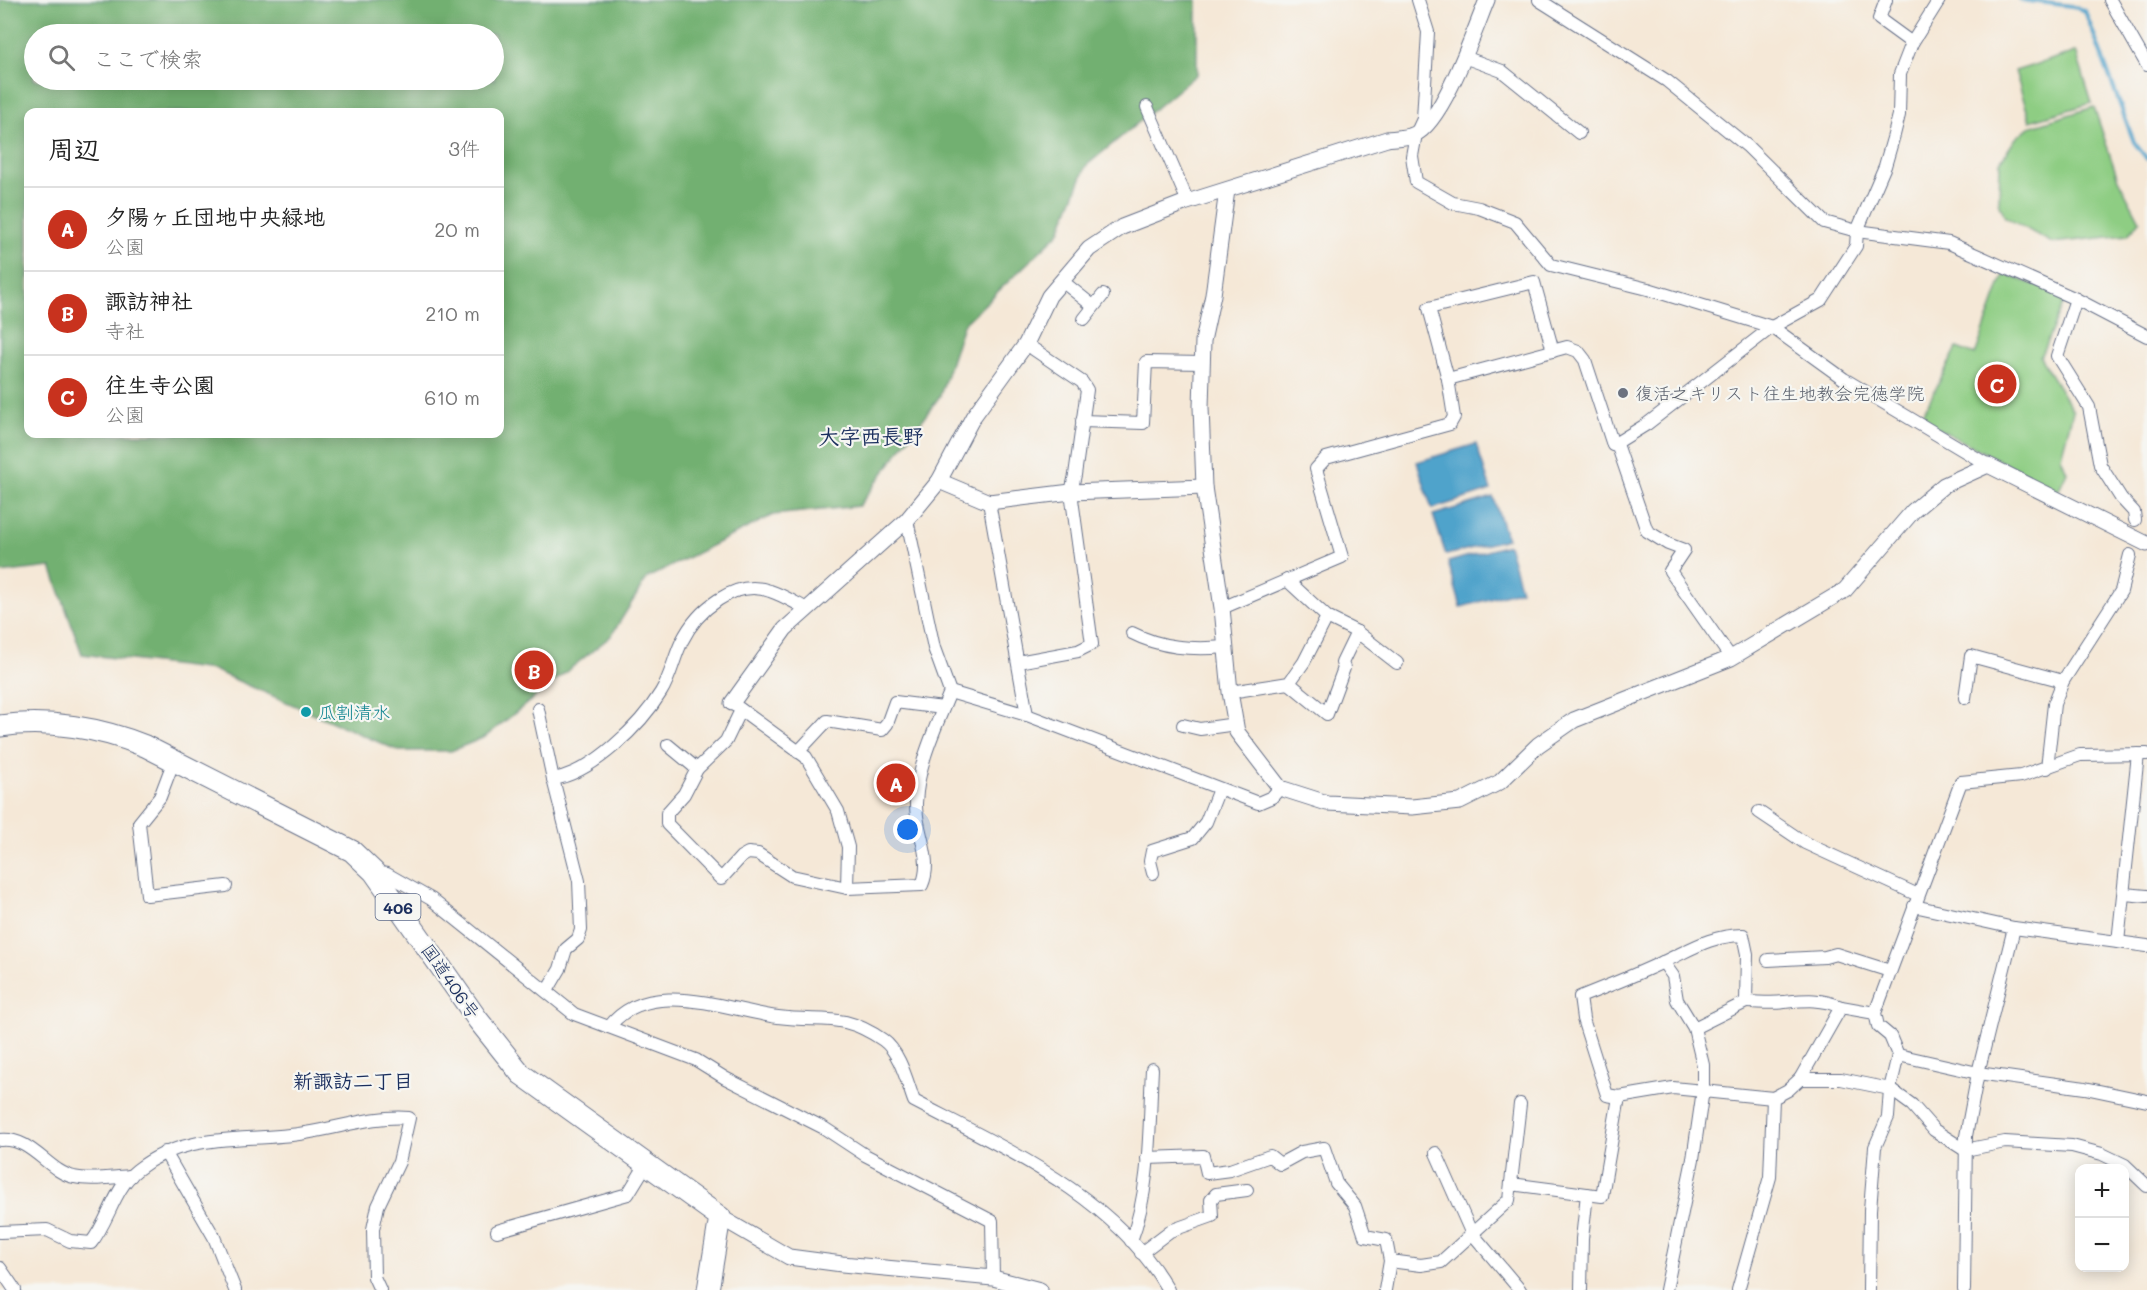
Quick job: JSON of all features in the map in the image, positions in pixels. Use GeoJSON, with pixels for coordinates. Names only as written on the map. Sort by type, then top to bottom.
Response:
{"type":"FeatureCollection","features":[{"type":"Feature","properties":{"kind":"highway","name":"国道406号"},"geometry":{"type":"LineString","coordinates":[[0,726],[40,725],[114,733],[174,760],[352,851],[374,872],[478,1020],[521,1074],[647,1162],[720,1217]]}},
{"type":"Feature","properties":{"kind":"highway"},"geometry":{"type":"LineString","coordinates":[[708,1290],[720,1217]]}},
{"type":"Feature","properties":{"kind":"street"},"geometry":{"type":"LineString","coordinates":[[1418,0],[1428,32],[1423,119],[1416,134],[1412,156],[1416,182],[1453,203],[1487,210],[1515,222],[1551,265],[1648,289],[1772,327],[1844,379],[1988,465],[2147,544]]}},
{"type":"Feature","properties":{"kind":"street"},"geometry":{"type":"LineString","coordinates":[[907,520],[934,648],[950,692],[922,760],[916,805],[928,871],[922,885],[847,888],[792,876],[758,854],[748,852],[721,879],[667,824],[667,813],[684,794],[697,770],[726,741],[737,707],[785,629],[907,520],[939,481],[973,417],[1026,344],[1049,296],[1089,249],[1122,227],[1188,202],[1387,139],[1416,134],[1435,113],[1464,57],[1487,0]]}},
{"type":"Feature","properties":{"kind":"street"},"geometry":{"type":"LineString","coordinates":[[1539,0],[1667,81],[1747,146],[1824,222],[1857,231],[1949,243],[2076,299],[2147,336]]}},
{"type":"Feature","properties":{"kind":"street"},"geometry":{"type":"LineString","coordinates":[[1886,0],[1879,19],[1912,43]]}},
{"type":"Feature","properties":{"kind":"street"},"geometry":{"type":"LineString","coordinates":[[1613,445],[1647,424],[1772,327],[1821,300],[1856,246],[1857,231],[1885,166],[1894,135],[1899,115],[1900,74],[1912,43],[1939,0]]}},
{"type":"Feature","properties":{"kind":"street"},"geometry":{"type":"LineString","coordinates":[[2110,0],[2147,64]]}},
{"type":"Feature","properties":{"kind":"street"},"geometry":{"type":"LineString","coordinates":[[1464,57],[1503,71],[1579,133]]}},
{"type":"Feature","properties":{"kind":"street"},"geometry":{"type":"LineString","coordinates":[[1147,107],[1188,202]]}},
{"type":"Feature","properties":{"kind":"street"},"geometry":{"type":"LineString","coordinates":[[1227,190],[1213,295],[1203,341],[1201,407],[1204,487],[1237,732],[1280,788],[1327,803],[1412,807],[1460,802],[1500,782],[1538,745],[1574,720],[1731,658],[1845,590],[1913,511],[1944,485],[1988,465]]}},
{"type":"Feature","properties":{"kind":"street"},"geometry":{"type":"LineString","coordinates":[[1062,281],[1093,306]]}},
{"type":"Feature","properties":{"kind":"street"},"geometry":{"type":"LineString","coordinates":[[1222,608],[1342,557],[1316,469],[1326,458],[1450,424],[1454,417],[1448,380],[1429,309],[1534,282],[1553,351]]}},
{"type":"Feature","properties":{"kind":"street"},"geometry":{"type":"LineString","coordinates":[[1084,319],[1103,295]]}},
{"type":"Feature","properties":{"kind":"street"},"geometry":{"type":"LineString","coordinates":[[2076,299],[2057,356],[2089,406],[2100,465],[2121,498],[2134,512],[2135,520]]}},
{"type":"Feature","properties":{"kind":"street"},"geometry":{"type":"LineString","coordinates":[[1018,662],[1078,651],[1092,644],[1071,492],[1087,390],[1082,382],[1026,344]]}},
{"type":"Feature","properties":{"kind":"street"},"geometry":{"type":"LineString","coordinates":[[1448,380],[1567,347],[1578,351],[1585,360],[1613,445],[1618,447],[1647,531],[1668,544],[1684,550],[1670,571],[1731,658]]}},
{"type":"Feature","properties":{"kind":"street"},"geometry":{"type":"LineString","coordinates":[[1082,421],[1143,423],[1146,362],[1203,363]]}},
{"type":"Feature","properties":{"kind":"street"},"geometry":{"type":"LineString","coordinates":[[939,481],[989,502],[1071,492],[1204,487]]}},
{"type":"Feature","properties":{"kind":"street"},"geometry":{"type":"LineString","coordinates":[[989,502],[1027,715]]}},
{"type":"Feature","properties":{"kind":"street"},"geometry":{"type":"LineString","coordinates":[[2048,768],[2054,704],[2063,681],[2121,591],[2130,555]]}},
{"type":"Feature","properties":{"kind":"street"},"geometry":{"type":"LineString","coordinates":[[1287,580],[1327,616],[1357,632],[1397,663]]}},
{"type":"Feature","properties":{"kind":"street"},"geometry":{"type":"LineString","coordinates":[[553,778],[570,776],[599,756],[637,722],[662,691],[683,639],[704,608],[743,589],[769,590],[807,609]]}},
{"type":"Feature","properties":{"kind":"street"},"geometry":{"type":"LineString","coordinates":[[1230,693],[1289,683],[1304,662],[1327,616]]}},
{"type":"Feature","properties":{"kind":"street"},"geometry":{"type":"LineString","coordinates":[[1289,683],[1327,714],[1344,668],[1342,663],[1357,632]]}},
{"type":"Feature","properties":{"kind":"street"},"geometry":{"type":"LineString","coordinates":[[1132,633],[1149,641],[1174,646],[1197,649],[1225,647]]}},
{"type":"Feature","properties":{"kind":"street"},"geometry":{"type":"LineString","coordinates":[[1965,698],[1971,656],[2063,681]]}},
{"type":"Feature","properties":{"kind":"street"},"geometry":{"type":"LineString","coordinates":[[950,692],[1027,715],[1258,803],[1272,797],[1280,788]]}},
{"type":"Feature","properties":{"kind":"street"},"geometry":{"type":"LineString","coordinates":[[798,752],[827,721],[882,730],[887,724],[895,702],[943,708]]}},
{"type":"Feature","properties":{"kind":"street"},"geometry":{"type":"LineString","coordinates":[[737,707],[806,757],[838,811],[848,847],[847,888]]}},
{"type":"Feature","properties":{"kind":"street"},"geometry":{"type":"LineString","coordinates":[[538,710],[579,881],[581,930],[578,939],[566,950],[560,969],[547,991]]}},
{"type":"Feature","properties":{"kind":"street"},"geometry":{"type":"LineString","coordinates":[[1183,725],[1200,729],[1236,724]]}},
{"type":"Feature","properties":{"kind":"street"},"geometry":{"type":"LineString","coordinates":[[668,746],[697,770]]}},
{"type":"Feature","properties":{"kind":"street"},"geometry":{"type":"LineString","coordinates":[[1869,1290],[1870,1210],[1875,1147],[1888,1117],[1890,1089],[1898,1055],[1890,1036],[1878,1026],[1875,1013],[1961,782],[2021,776],[2080,755],[2142,754],[2118,942]]}},
{"type":"Feature","properties":{"kind":"street"},"geometry":{"type":"LineString","coordinates":[[174,760],[160,797],[139,823],[147,895],[226,886]]}},
{"type":"Feature","properties":{"kind":"street"},"geometry":{"type":"LineString","coordinates":[[1153,873],[1150,861],[1152,851],[1193,838],[1206,822],[1219,789]]}},
{"type":"Feature","properties":{"kind":"street"},"geometry":{"type":"LineString","coordinates":[[1759,812],[1805,843],[1916,900],[2014,928],[2147,946]]}},
{"type":"Feature","properties":{"kind":"street"},"geometry":{"type":"LineString","coordinates":[[374,872],[387,874],[430,899],[573,1014],[696,1060],[724,1078],[824,1128],[885,1167],[992,1221],[993,1278]]}},
{"type":"Feature","properties":{"kind":"street"},"geometry":{"type":"LineString","coordinates":[[2124,894],[2147,896]]}},
{"type":"Feature","properties":{"kind":"street"},"geometry":{"type":"LineString","coordinates":[[1964,1290],[1965,1150],[1978,1073],[2014,928]]}},
{"type":"Feature","properties":{"kind":"street"},"geometry":{"type":"LineString","coordinates":[[1746,1002],[1747,954],[1743,935],[1725,935],[1701,941],[1663,962],[1580,997],[1583,1019],[1596,1054],[1607,1095],[1619,1097],[1673,1088],[1773,1098],[1800,1079],[1841,1007]]}},
{"type":"Feature","properties":{"kind":"street"},"geometry":{"type":"LineString","coordinates":[[1768,960],[1836,954],[1890,971]]}},
{"type":"Feature","properties":{"kind":"street"},"geometry":{"type":"LineString","coordinates":[[1663,962],[1673,976],[1677,1000],[1694,1028],[1703,1065],[1703,1090],[1693,1159],[1666,1290]]}},
{"type":"Feature","properties":{"kind":"street"},"geometry":{"type":"LineString","coordinates":[[1694,1028],[1746,1002],[1784,1002],[1802,998],[1875,1013]]}},
{"type":"Feature","properties":{"kind":"street"},"geometry":{"type":"LineString","coordinates":[[609,1027],[618,1015],[634,1006],[656,1001],[681,1000],[703,1002],[778,1017],[842,1020],[862,1027],[886,1042],[897,1059],[914,1101],[1028,1161],[1064,1183],[1131,1241],[1168,1290]]}},
{"type":"Feature","properties":{"kind":"street"},"geometry":{"type":"LineString","coordinates":[[1898,1055],[1978,1073],[2147,1101]]}},
{"type":"Feature","properties":{"kind":"street"},"geometry":{"type":"LineString","coordinates":[[1131,1241],[1140,1217],[1147,1158],[1152,1069]]}},
{"type":"Feature","properties":{"kind":"street"},"geometry":{"type":"LineString","coordinates":[[1800,1079],[1841,1079],[1890,1089],[1912,1105],[1934,1130],[1965,1150],[2005,1142],[2072,1146],[2102,1154],[2125,1165],[2147,1185]]}},
{"type":"Feature","properties":{"kind":"street"},"geometry":{"type":"LineString","coordinates":[[1511,1184],[1602,1196],[1619,1097]]}},
{"type":"Feature","properties":{"kind":"street"},"geometry":{"type":"LineString","coordinates":[[1738,1290],[1770,1177],[1773,1098]]}},
{"type":"Feature","properties":{"kind":"street"},"geometry":{"type":"LineString","coordinates":[[1390,1261],[1421,1265],[1441,1262],[1471,1232],[1509,1200],[1520,1104]]}},
{"type":"Feature","properties":{"kind":"street"},"geometry":{"type":"LineString","coordinates":[[0,1232],[47,1230],[70,1241],[91,1243],[100,1232],[124,1184],[131,1176],[165,1152],[198,1142],[303,1134],[385,1116],[409,1118],[399,1162],[378,1206],[373,1229],[374,1277],[380,1290]]}},
{"type":"Feature","properties":{"kind":"street"},"geometry":{"type":"LineString","coordinates":[[0,1140],[9,1139],[41,1155],[64,1174],[75,1178],[131,1176]]}},
{"type":"Feature","properties":{"kind":"street"},"geometry":{"type":"LineString","coordinates":[[1147,1158],[1203,1156],[1208,1173],[1230,1170],[1270,1156],[1280,1164],[1302,1152],[1324,1148],[1336,1183],[1355,1206],[1365,1236],[1386,1240],[1390,1261],[1385,1290]]}},
{"type":"Feature","properties":{"kind":"street"},"geometry":{"type":"LineString","coordinates":[[165,1152],[214,1237],[235,1290]]}},
{"type":"Feature","properties":{"kind":"street"},"geometry":{"type":"LineString","coordinates":[[1436,1154],[1471,1232],[1520,1290]]}},
{"type":"Feature","properties":{"kind":"street"},"geometry":{"type":"LineString","coordinates":[[497,1230],[628,1194],[647,1162]]}},
{"type":"Feature","properties":{"kind":"street"},"geometry":{"type":"LineString","coordinates":[[1141,1253],[1170,1231],[1212,1216],[1211,1200],[1216,1194],[1247,1190]]}},
{"type":"Feature","properties":{"kind":"street"},"geometry":{"type":"LineString","coordinates":[[1581,1290],[1582,1239],[1587,1194]]}},
{"type":"Feature","properties":{"kind":"street"},"geometry":{"type":"LineString","coordinates":[[720,1217],[789,1257],[845,1265],[993,1278],[1040,1290]]}},
{"type":"Feature","properties":{"kind":"street"},"geometry":{"type":"LineString","coordinates":[[0,1268],[15,1290]]}},
{"type":"Feature","properties":{"kind":"green space"},"geometry":{"type":"Polygon","coordinates":[[[0,0],[1197,0],[1197,74],[1086,166],[1059,233],[963,325],[940,396],[859,506],[773,515],[647,578],[611,636],[485,737],[451,751],[399,751],[213,670],[82,654],[51,567],[0,573],[0,0]]]}},
{"type":"Feature","properties":{"kind":"green space"},"geometry":{"type":"Polygon","coordinates":[[[2076,52],[2092,103],[2030,121],[2015,71],[2076,52]]]}},
{"type":"Feature","properties":{"kind":"green space"},"geometry":{"type":"Polygon","coordinates":[[[2094,107],[2118,179],[2140,221],[2128,235],[2052,243],[2005,217],[1999,202],[2000,162],[2016,138],[2029,127],[2094,107]]]}},
{"type":"Feature","properties":{"kind":"green space"},"geometry":{"type":"Polygon","coordinates":[[[2004,274],[2067,296],[2040,357],[2073,411],[2061,457],[2067,472],[2058,491],[1920,419],[1957,348],[1975,355],[2004,274]]]}},
{"type":"Feature","properties":{"kind":"green space"},"geometry":{"type":"Polygon","coordinates":[[[916,776],[915,789],[877,789],[877,778],[916,776]]]}},
{"type":"Feature","properties":{"kind":"water"},"geometry":{"type":"Polygon","coordinates":[[[1476,444],[1491,490],[1432,509],[1417,462],[1476,444]]]}},
{"type":"Feature","properties":{"kind":"water"},"geometry":{"type":"Polygon","coordinates":[[[1493,497],[1507,539],[1446,555],[1433,515],[1493,497]]]}},
{"type":"Feature","properties":{"kind":"water"},"geometry":{"type":"Polygon","coordinates":[[[1508,545],[1521,590],[1461,607],[1448,562],[1508,545]]]}},
{"type":"Feature","properties":{"kind":"waterway"},"geometry":{"type":"LineString","coordinates":[[2019,0],[2072,6],[2085,11],[2134,142],[2147,159]]}},
{"type":"Feature","properties":{"kind":"place","name":"往生寺公園"},"geometry":{"type":"Point","coordinates":[1997,384]}},
{"type":"Feature","properties":{"kind":"place","name":"復活之キリスト往生地教会完徳学院"},"geometry":{"type":"Point","coordinates":[1623,393]}},
{"type":"Feature","properties":{"kind":"place","name":"諏訪神社"},"geometry":{"type":"Point","coordinates":[534,670]}},
{"type":"Feature","properties":{"kind":"place","name":"瓜割清水"},"geometry":{"type":"Point","coordinates":[306,712]}},
{"type":"Feature","properties":{"kind":"place","name":"夕陽ヶ丘団地中央緑地"},"geometry":{"type":"Point","coordinates":[896,783]}},
{"type":"Feature","properties":{"kind":"district","name":"大字西長野"},"geometry":{"type":"Point","coordinates":[871,435]}},
{"type":"Feature","properties":{"kind":"district","name":"新諏訪二丁目"},"geometry":{"type":"Point","coordinates":[353,1080]}}]}
